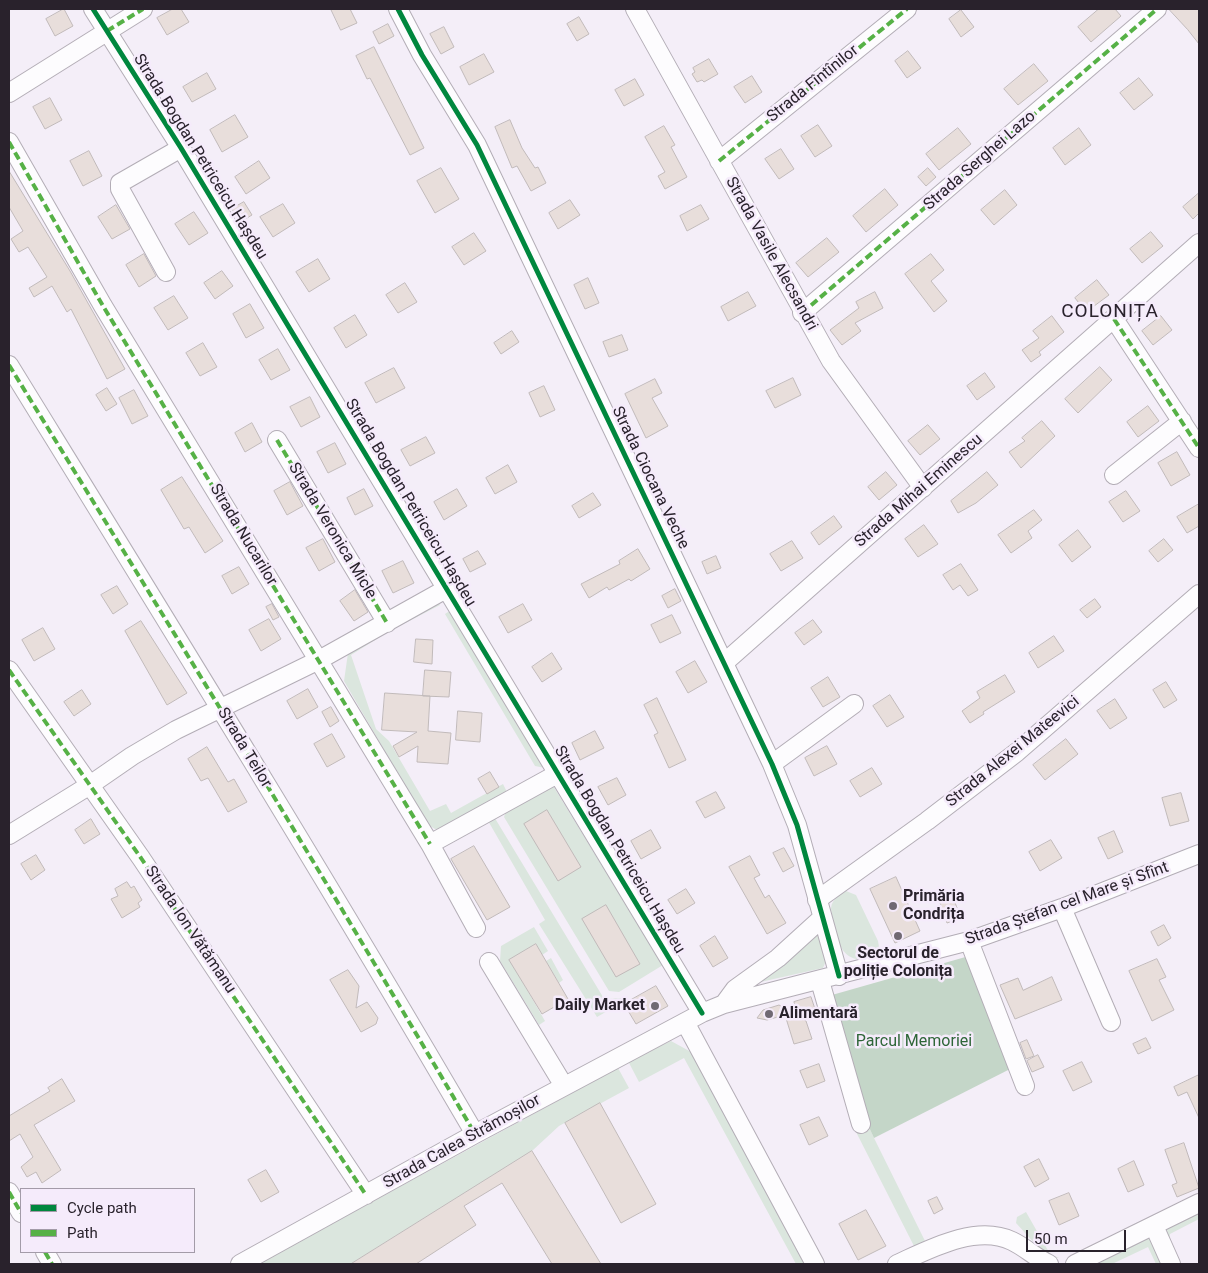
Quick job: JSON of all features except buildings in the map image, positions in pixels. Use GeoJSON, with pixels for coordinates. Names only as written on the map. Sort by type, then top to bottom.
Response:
{"type":"FeatureCollection","features":[{"type":"Feature","properties":{"kind":"street","name":"Strada Bogdan Petriceicu Hașdeu"},"geometry":{"type":"LineString","coordinates":[[93,9],[181,148],[702,1013]]}},
{"type":"Feature","properties":{"kind":"street"},"geometry":{"type":"LineString","coordinates":[[9,94],[143,9]]}},
{"type":"Feature","properties":{"kind":"street","name":"Strada Ciocana Veche"},"geometry":{"type":"LineString","coordinates":[[398,9],[422,55],[477,145],[772,764],[797,825],[840,976]]}},
{"type":"Feature","properties":{"kind":"street","name":"Strada Vasile Alecsandri"},"geometry":{"type":"LineString","coordinates":[[635,9],[802,313],[831,361],[923,488]]}},
{"type":"Feature","properties":{"kind":"street","name":"Strada Fîntînilor"},"geometry":{"type":"LineString","coordinates":[[719,161],[907,9]]}},
{"type":"Feature","properties":{"kind":"street","name":"Strada Serghei Lazo"},"geometry":{"type":"LineString","coordinates":[[802,313],[1157,9]]}},
{"type":"Feature","properties":{"kind":"street","name":"Strada Nucarilor"},"geometry":{"type":"LineString","coordinates":[[9,142],[104,306],[430,844],[476,928]]}},
{"type":"Feature","properties":{"kind":"street","name":"Strada Bogdan Petriceicu Hașdeu"},"geometry":{"type":"LineString","coordinates":[[166,272],[120,189],[120,183],[181,148]]}},
{"type":"Feature","properties":{"kind":"street","name":"Strada Mihai Eminescu"},"geometry":{"type":"LineString","coordinates":[[724,663],[1199,243]]}},
{"type":"Feature","properties":{"kind":"street"},"geometry":{"type":"LineString","coordinates":[[1114,319],[1199,448]]}},
{"type":"Feature","properties":{"kind":"street","name":"Strada Teilor"},"geometry":{"type":"LineString","coordinates":[[9,365],[220,708],[475,1134]]}},
{"type":"Feature","properties":{"kind":"street"},"geometry":{"type":"LineString","coordinates":[[1114,476],[1182,421]]}},
{"type":"Feature","properties":{"kind":"street","name":"Strada Veronica Micle"},"geometry":{"type":"LineString","coordinates":[[277,440],[387,623]]}},
{"type":"Feature","properties":{"kind":"street"},"geometry":{"type":"LineString","coordinates":[[9,835],[90,785],[132,756],[220,708],[319,660],[446,589]]}},
{"type":"Feature","properties":{"kind":"street","name":"Strada Alexei Mateevici"},"geometry":{"type":"LineString","coordinates":[[817,900],[927,821],[1017,752],[1199,594]]}},
{"type":"Feature","properties":{"kind":"street","name":"Strada Ion Vătămanu"},"geometry":{"type":"LineString","coordinates":[[9,670],[234,995],[366,1195]]}},
{"type":"Feature","properties":{"kind":"street"},"geometry":{"type":"LineString","coordinates":[[772,764],[854,704]]}},
{"type":"Feature","properties":{"kind":"street"},"geometry":{"type":"LineString","coordinates":[[430,844],[559,773]]}},
{"type":"Feature","properties":{"kind":"street","name":"Strada Ștefan cel Mare și Sfînt"},"geometry":{"type":"LineString","coordinates":[[685,1022],[724,1004],[840,976],[969,941],[1062,908],[1199,854]]}},
{"type":"Feature","properties":{"kind":"street"},"geometry":{"type":"LineString","coordinates":[[1062,908],[1111,1022]]}},
{"type":"Feature","properties":{"kind":"street"},"geometry":{"type":"LineString","coordinates":[[724,1004],[736,989],[778,958],[822,918]]}},
{"type":"Feature","properties":{"kind":"street"},"geometry":{"type":"LineString","coordinates":[[969,941],[1025,1086]]}},
{"type":"Feature","properties":{"kind":"street"},"geometry":{"type":"LineString","coordinates":[[489,962],[564,1086]]}},
{"type":"Feature","properties":{"kind":"street"},"geometry":{"type":"LineString","coordinates":[[820,980],[861,1124]]}},
{"type":"Feature","properties":{"kind":"street"},"geometry":{"type":"LineString","coordinates":[[685,1022],[815,1264]]}},
{"type":"Feature","properties":{"kind":"street","name":"Strada Calea Strămoșilor"},"geometry":{"type":"LineString","coordinates":[[240,1264],[475,1134],[685,1022]]}},
{"type":"Feature","properties":{"kind":"street"},"geometry":{"type":"LineString","coordinates":[[9,1192],[20,1211]]}},
{"type":"Feature","properties":{"kind":"street"},"geometry":{"type":"LineString","coordinates":[[1075,1264],[1199,1203]]}},
{"type":"Feature","properties":{"kind":"street"},"geometry":{"type":"LineString","coordinates":[[1154,1226],[1171,1264]]}},
{"type":"Feature","properties":{"kind":"street"},"geometry":{"type":"LineString","coordinates":[[897,1264],[926,1250],[952,1242],[990,1236],[1012,1241],[1049,1264]]}},
{"type":"Feature","properties":{"kind":"street"},"geometry":{"type":"LineString","coordinates":[[46,1253],[52,1264]]}},
{"type":"Feature","properties":{"kind":"shaded area"},"geometry":{"type":"Polygon","coordinates":[[[439,603],[440,605],[388,632],[351,655],[376,729],[389,741],[430,811],[446,804],[451,813],[503,784],[509,796],[445,829],[435,829],[427,824],[344,681],[348,653],[439,603]]]}},
{"type":"Feature","properties":{"kind":"shaded area"},"geometry":{"type":"Polygon","coordinates":[[[451,610],[545,768],[535,766],[445,614],[451,610]]]}},
{"type":"Feature","properties":{"kind":"shaded area"},"geometry":{"type":"Polygon","coordinates":[[[552,784],[663,965],[619,992],[609,991],[504,817],[506,811],[552,784]]]}},
{"type":"Feature","properties":{"kind":"shaded area"},"geometry":{"type":"Polygon","coordinates":[[[493,815],[603,997],[608,999],[621,998],[623,1002],[597,1017],[539,924],[545,920],[487,819],[493,815]]]}},
{"type":"Feature","properties":{"kind":"shaded area"},"geometry":{"type":"Polygon","coordinates":[[[846,891],[856,895],[878,941],[879,947],[873,958],[855,959],[844,952],[840,946],[831,908],[835,900],[846,891]]]}},
{"type":"Feature","properties":{"kind":"shaded area"},"geometry":{"type":"Polygon","coordinates":[[[534,927],[548,951],[542,955],[536,944],[510,960],[545,1021],[539,1025],[500,961],[501,946],[534,927]]]}},
{"type":"Feature","properties":{"kind":"shaded area"},"geometry":{"type":"Polygon","coordinates":[[[815,932],[819,934],[826,961],[823,968],[747,985],[815,932]]]}},
{"type":"Feature","properties":{"kind":"shaded area"},"geometry":{"type":"Polygon","coordinates":[[[551,958],[563,980],[559,983],[546,961],[551,958]]]}},
{"type":"Feature","properties":{"kind":"shaded area"},"geometry":{"type":"Polygon","coordinates":[[[671,1041],[693,1053],[809,1264],[796,1264],[684,1058],[639,1082],[628,1061],[671,1041]]]}},
{"type":"Feature","properties":{"kind":"shaded area"},"geometry":{"type":"Polygon","coordinates":[[[618,1068],[629,1088],[559,1126],[532,1151],[351,1264],[258,1264],[618,1068]]]}},
{"type":"Feature","properties":{"kind":"shaded area"},"geometry":{"type":"Polygon","coordinates":[[[866,1121],[927,1245],[915,1248],[853,1126],[866,1121]]]}},
{"type":"Feature","properties":{"kind":"shaded area"},"geometry":{"type":"Polygon","coordinates":[[[1199,1210],[1199,1219],[1170,1234],[1169,1245],[1164,1234],[1166,1227],[1199,1210]]]}},
{"type":"Feature","properties":{"kind":"shaded area"},"geometry":{"type":"Polygon","coordinates":[[[1026,1212],[1050,1254],[1059,1258],[1047,1257],[1016,1223],[1017,1217],[1026,1212]]]}},
{"type":"Feature","properties":{"kind":"shaded area"},"geometry":{"type":"Polygon","coordinates":[[[1151,1234],[1166,1264],[1156,1264],[1148,1247],[1112,1264],[1088,1264],[1151,1234]]]}},
{"type":"Feature","properties":{"kind":"green space","name":"Parcul Memoriei"},"geometry":{"type":"Polygon","coordinates":[[[969,956],[1014,1067],[874,1138],[866,1121],[832,995],[969,956]]]}},
{"type":"Feature","properties":{"kind":"marked path"},"geometry":{"type":"LineString","coordinates":[[107,31],[143,9]]}},
{"type":"Feature","properties":{"kind":"marked path"},"geometry":{"type":"LineString","coordinates":[[719,161],[907,9]]}},
{"type":"Feature","properties":{"kind":"marked path"},"geometry":{"type":"LineString","coordinates":[[802,313],[1157,9]]}},
{"type":"Feature","properties":{"kind":"marked path"},"geometry":{"type":"LineString","coordinates":[[9,142],[103,306],[430,844]]}},
{"type":"Feature","properties":{"kind":"marked path"},"geometry":{"type":"LineString","coordinates":[[1114,319],[1199,448]]}},
{"type":"Feature","properties":{"kind":"marked path"},"geometry":{"type":"LineString","coordinates":[[9,365],[303,844],[475,1134]]}},
{"type":"Feature","properties":{"kind":"marked path"},"geometry":{"type":"LineString","coordinates":[[277,440],[387,623]]}},
{"type":"Feature","properties":{"kind":"marked path"},"geometry":{"type":"LineString","coordinates":[[9,670],[141,858],[366,1195]]}},
{"type":"Feature","properties":{"kind":"marked path"},"geometry":{"type":"LineString","coordinates":[[9,1192],[20,1211]]}},
{"type":"Feature","properties":{"kind":"marked path"},"geometry":{"type":"LineString","coordinates":[[46,1253],[52,1264]]}},
{"type":"Feature","properties":{"kind":"cycle path"},"geometry":{"type":"LineString","coordinates":[[93,9],[181,148],[702,1013]]}},
{"type":"Feature","properties":{"kind":"cycle path"},"geometry":{"type":"LineString","coordinates":[[398,9],[422,55],[477,145],[772,764],[797,825],[839,976]]}},
{"type":"Feature","properties":{"kind":"place","name":"Primăria Condrița"},"geometry":{"type":"Point","coordinates":[893,906]}},
{"type":"Feature","properties":{"kind":"place","name":"Sectorul de poliție Colonița"},"geometry":{"type":"Point","coordinates":[898,936]}},
{"type":"Feature","properties":{"kind":"place","name":"Daily Market"},"geometry":{"type":"Point","coordinates":[655,1006]}},
{"type":"Feature","properties":{"kind":"place","name":"Alimentară"},"geometry":{"type":"Point","coordinates":[769,1014]}},
{"type":"Feature","properties":{"kind":"district","name":"COLONIȚA"},"geometry":{"type":"Point","coordinates":[1110,312]}}]}
